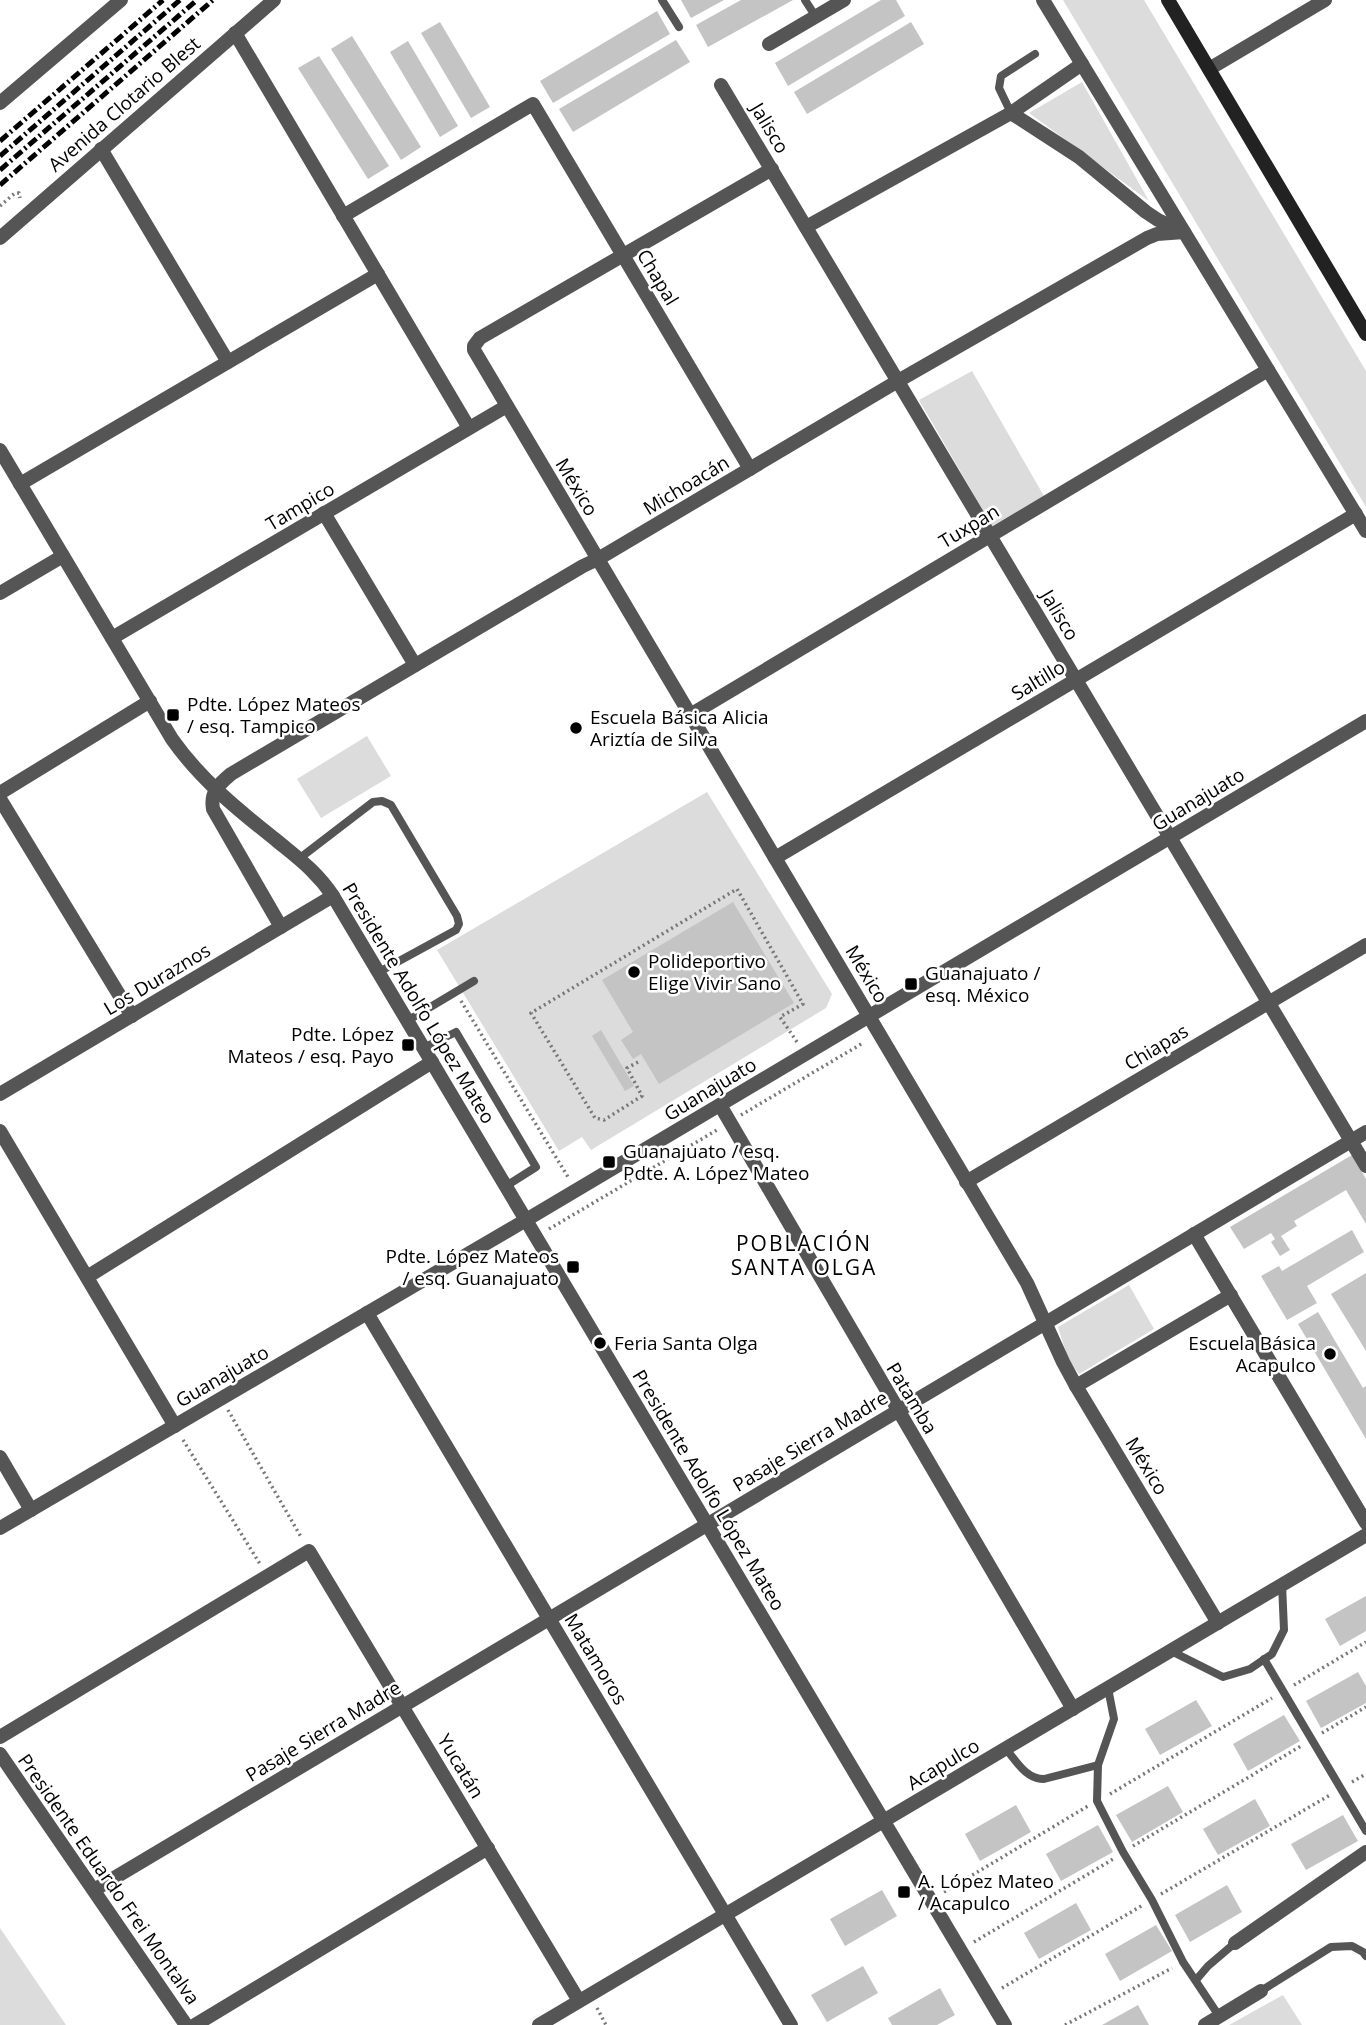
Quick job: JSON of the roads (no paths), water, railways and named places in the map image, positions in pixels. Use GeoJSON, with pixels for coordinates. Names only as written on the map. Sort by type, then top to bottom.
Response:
{"type":"FeatureCollection","features":[{"type":"Feature","properties":{"kind":"main road"},"geometry":{"type":"LineString","coordinates":[[1168,0],[1366,334]]}},
{"type":"Feature","properties":{"kind":"street"},"geometry":{"type":"LineString","coordinates":[[0,103],[121,0]]}},
{"type":"Feature","properties":{"kind":"street","name":"Avenida Clotario Blest"},"geometry":{"type":"LineString","coordinates":[[0,237],[274,0]]}},
{"type":"Feature","properties":{"kind":"street"},"geometry":{"type":"LineString","coordinates":[[769,44],[844,0]]}},
{"type":"Feature","properties":{"kind":"street"},"geometry":{"type":"LineString","coordinates":[[1043,0],[1366,531]]}},
{"type":"Feature","properties":{"kind":"street"},"geometry":{"type":"LineString","coordinates":[[1209,69],[1325,0]]}},
{"type":"Feature","properties":{"kind":"street"},"geometry":{"type":"LineString","coordinates":[[235,33],[469,428]]}},
{"type":"Feature","properties":{"kind":"street"},"geometry":{"type":"LineString","coordinates":[[806,226],[1011,113],[1082,64]]}},
{"type":"Feature","properties":{"kind":"street","name":"Jalisco"},"geometry":{"type":"LineString","coordinates":[[721,85],[1366,1166]]}},
{"type":"Feature","properties":{"kind":"street","name":"Chapal"},"geometry":{"type":"LineString","coordinates":[[343,216],[533,104],[750,469]]}},
{"type":"Feature","properties":{"kind":"street"},"geometry":{"type":"LineString","coordinates":[[1011,113],[1079,157],[1146,212],[1184,232]]}},
{"type":"Feature","properties":{"kind":"street"},"geometry":{"type":"LineString","coordinates":[[101,149],[228,362]]}},
{"type":"Feature","properties":{"kind":"street"},"geometry":{"type":"LineString","coordinates":[[623,255],[772,169]]}},
{"type":"Feature","properties":{"kind":"street","name":"Michoacán"},"geometry":{"type":"LineString","coordinates":[[215,789],[241,767],[898,381],[1147,238],[1157,234],[1184,232]]}},
{"type":"Feature","properties":{"kind":"street","name":"México"},"geometry":{"type":"LineString","coordinates":[[623,255],[480,338],[474,349],[1027,1283],[1076,1386],[1218,1623]]}},
{"type":"Feature","properties":{"kind":"street"},"geometry":{"type":"LineString","coordinates":[[20,484],[378,274]]}},
{"type":"Feature","properties":{"kind":"street","name":"Tuxpan"},"geometry":{"type":"LineString","coordinates":[[690,715],[1268,370]]}},
{"type":"Feature","properties":{"kind":"street","name":"Tampico"},"geometry":{"type":"LineString","coordinates":[[112,638],[507,406]]}},
{"type":"Feature","properties":{"kind":"street","name":"Presidente Adolfo López Mateo"},"geometry":{"type":"LineString","coordinates":[[0,450],[172,739],[188,761],[215,789],[300,858],[333,896],[1005,2025]]}},
{"type":"Feature","properties":{"kind":"street"},"geometry":{"type":"LineString","coordinates":[[324,513],[415,665]]}},
{"type":"Feature","properties":{"kind":"street","name":"Saltillo"},"geometry":{"type":"LineString","coordinates":[[775,858],[1356,514]]}},
{"type":"Feature","properties":{"kind":"street"},"geometry":{"type":"LineString","coordinates":[[0,593],[63,556]]}},
{"type":"Feature","properties":{"kind":"street"},"geometry":{"type":"LineString","coordinates":[[0,793],[150,701]]}},
{"type":"Feature","properties":{"kind":"street","name":"Guanajuato"},"geometry":{"type":"LineString","coordinates":[[0,1528],[526,1220],[1366,721]]}},
{"type":"Feature","properties":{"kind":"street"},"geometry":{"type":"LineString","coordinates":[[215,789],[212,795],[213,809],[281,927]]}},
{"type":"Feature","properties":{"kind":"street"},"geometry":{"type":"LineString","coordinates":[[0,799],[132,1016]]}},
{"type":"Feature","properties":{"kind":"street","name":"Los Duraznos"},"geometry":{"type":"LineString","coordinates":[[0,1094],[333,896]]}},
{"type":"Feature","properties":{"kind":"street","name":"Chiapas"},"geometry":{"type":"LineString","coordinates":[[966,1182],[1366,945]]}},
{"type":"Feature","properties":{"kind":"street"},"geometry":{"type":"LineString","coordinates":[[87,1277],[432,1062]]}},
{"type":"Feature","properties":{"kind":"street","name":"Patamba"},"geometry":{"type":"LineString","coordinates":[[720,1105],[1073,1709]]}},
{"type":"Feature","properties":{"kind":"street"},"geometry":{"type":"LineString","coordinates":[[0,1131],[175,1426]]}},
{"type":"Feature","properties":{"kind":"street","name":"Pasaje Sierra Madre"},"geometry":{"type":"LineString","coordinates":[[94,1890],[1366,1132]]}},
{"type":"Feature","properties":{"kind":"street"},"geometry":{"type":"LineString","coordinates":[[1194,1234],[1366,1523]]}},
{"type":"Feature","properties":{"kind":"street"},"geometry":{"type":"LineString","coordinates":[[1076,1386],[1231,1295]]}},
{"type":"Feature","properties":{"kind":"street","name":"Matamoros"},"geometry":{"type":"LineString","coordinates":[[368,1313],[791,2025]]}},
{"type":"Feature","properties":{"kind":"street"},"geometry":{"type":"LineString","coordinates":[[0,1457],[31,1510]]}},
{"type":"Feature","properties":{"kind":"street","name":"Acapulco"},"geometry":{"type":"LineString","coordinates":[[539,2025],[1366,1535]]}},
{"type":"Feature","properties":{"kind":"street","name":"Yucatán"},"geometry":{"type":"LineString","coordinates":[[0,1737],[309,1551],[579,2001]]}},
{"type":"Feature","properties":{"kind":"street","name":"Presidente Eduardo Frei Montalva"},"geometry":{"type":"LineString","coordinates":[[0,1754],[186,2025]]}},
{"type":"Feature","properties":{"kind":"street"},"geometry":{"type":"LineString","coordinates":[[195,2025],[488,1848]]}},
{"type":"Feature","properties":{"kind":"street"},"geometry":{"type":"LineString","coordinates":[[1235,1943],[1366,1852]]}},
{"type":"Feature","properties":{"kind":"street"},"geometry":{"type":"LineString","coordinates":[[1205,2025],[1261,1991]]}},
{"type":"Feature","properties":{"kind":"lane"},"geometry":{"type":"LineString","coordinates":[[662,0],[679,27]]}},
{"type":"Feature","properties":{"kind":"lane"},"geometry":{"type":"LineString","coordinates":[[805,0],[816,17]]}},
{"type":"Feature","properties":{"kind":"lane"},"geometry":{"type":"LineString","coordinates":[[1011,113],[999,88],[1002,76],[1035,54]]}},
{"type":"Feature","properties":{"kind":"lane"},"geometry":{"type":"LineString","coordinates":[[300,858],[373,802],[382,801],[391,805],[457,916],[458,924],[456,930],[379,972]]}},
{"type":"Feature","properties":{"kind":"lane"},"geometry":{"type":"LineString","coordinates":[[407,1021],[474,981]]}},
{"type":"Feature","properties":{"kind":"lane"},"geometry":{"type":"LineString","coordinates":[[424,1048],[456,1032],[536,1167],[506,1186]]}},
{"type":"Feature","properties":{"kind":"lane"},"geometry":{"type":"LineString","coordinates":[[1171,1651],[1223,1677],[1250,1669],[1272,1654],[1284,1630],[1282,1584]]}},
{"type":"Feature","properties":{"kind":"lane"},"geometry":{"type":"LineString","coordinates":[[1264,1659],[1366,1831]]}},
{"type":"Feature","properties":{"kind":"lane"},"geometry":{"type":"LineString","coordinates":[[1108,1688],[1114,1719],[1098,1765],[1097,1801],[1123,1852],[1152,1899],[1183,1962],[1219,2016]]}},
{"type":"Feature","properties":{"kind":"lane"},"geometry":{"type":"LineString","coordinates":[[1006,1749],[1031,1777],[1038,1779],[1098,1765]]}},
{"type":"Feature","properties":{"kind":"lane"},"geometry":{"type":"LineString","coordinates":[[1196,1980],[1235,1943]]}},
{"type":"Feature","properties":{"kind":"lane"},"geometry":{"type":"LineString","coordinates":[[1261,1991],[1331,1947],[1352,1946],[1366,1956]]}},
{"type":"Feature","properties":{"kind":"railway"},"geometry":{"type":"LineString","coordinates":[[0,141],[163,0]]}},
{"type":"Feature","properties":{"kind":"railway"},"geometry":{"type":"LineString","coordinates":[[0,156],[180,0]]}},
{"type":"Feature","properties":{"kind":"railway"},"geometry":{"type":"LineString","coordinates":[[0,170],[197,0]]}},
{"type":"Feature","properties":{"kind":"railway"},"geometry":{"type":"LineString","coordinates":[[0,185],[213,0]]}},
{"type":"Feature","properties":{"kind":"place","name":"Pdte. López Mateos / esq. Tampico"},"geometry":{"type":"Point","coordinates":[173,715]}},
{"type":"Feature","properties":{"kind":"place","name":"Escuela Básica Alicia Ariztía de Silva"},"geometry":{"type":"Point","coordinates":[576,728]}},
{"type":"Feature","properties":{"kind":"place","name":"Polideportivo Elige Vivir Sano"},"geometry":{"type":"Point","coordinates":[634,972]}},
{"type":"Feature","properties":{"kind":"place","name":"Guanajuato / esq. México"},"geometry":{"type":"Point","coordinates":[911,984]}},
{"type":"Feature","properties":{"kind":"place","name":"Pdte. López Mateos / esq. Payo"},"geometry":{"type":"Point","coordinates":[408,1045]}},
{"type":"Feature","properties":{"kind":"place","name":"Guanajuato / esq. Pdte. A. López Mateo"},"geometry":{"type":"Point","coordinates":[609,1162]}},
{"type":"Feature","properties":{"kind":"place","name":"Pdte. López Mateos / esq. Guanajuato"},"geometry":{"type":"Point","coordinates":[573,1267]}},
{"type":"Feature","properties":{"kind":"place","name":"Feria Santa Olga"},"geometry":{"type":"Point","coordinates":[600,1343]}},
{"type":"Feature","properties":{"kind":"place","name":"Escuela Básica Acapulco"},"geometry":{"type":"Point","coordinates":[1330,1354]}},
{"type":"Feature","properties":{"kind":"place","name":"A. López Mateo / Acapulco"},"geometry":{"type":"Point","coordinates":[904,1892]}},
{"type":"Feature","properties":{"kind":"district","name":"POBLACIÓN SANTA OLGA"},"geometry":{"type":"Point","coordinates":[804,1255]}}]}
